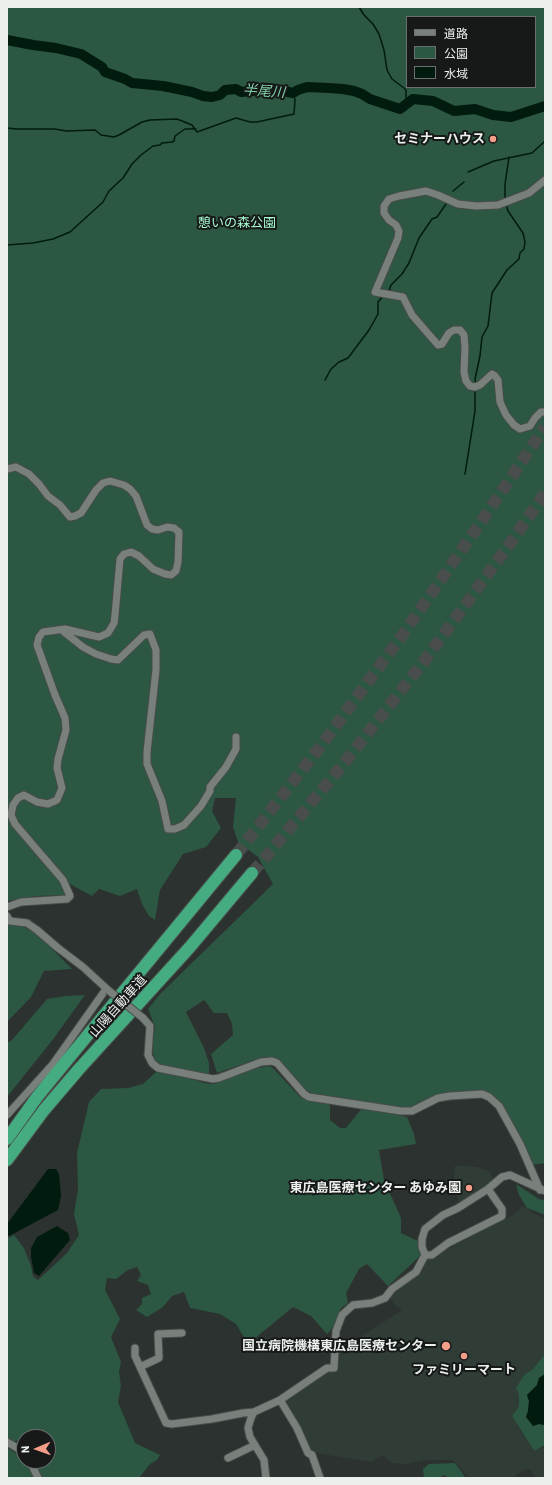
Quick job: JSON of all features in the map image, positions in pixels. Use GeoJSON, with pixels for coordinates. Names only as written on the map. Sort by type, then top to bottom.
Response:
{"type":"FeatureCollection","features":[{"type":"Feature","properties":{"kind":"highway","name":"山陽自動車道"},"geometry":{"type":"LineString","coordinates":[[7,1139],[73,1053],[236,855]]}},
{"type":"Feature","properties":{"kind":"highway","name":"山陽自動車道"},"geometry":{"type":"LineString","coordinates":[[7,1160],[44,1110],[79,1069],[190,947],[252,873]]}},
{"type":"Feature","properties":{"kind":"street"},"geometry":{"type":"LineString","coordinates":[[545,180],[529,193],[502,204],[476,206],[458,204],[426,191],[389,199],[384,206],[384,213],[389,220],[396,225],[399,232],[398,238],[375,292],[403,297],[412,314],[438,345],[442,344],[449,333],[454,330],[460,330],[464,335],[464,372],[466,381],[470,386],[475,387],[480,385],[492,374],[495,376],[498,380],[500,402],[506,415],[520,429],[530,426],[541,412],[545,412]]}},
{"type":"Feature","properties":{"kind":"street"},"geometry":{"type":"LineString","coordinates":[[7,468],[16,467],[29,474],[48,496],[60,505],[70,517],[81,513],[96,490],[103,483],[110,481],[124,485],[136,496],[147,525],[152,529],[158,530],[167,527],[174,528],[179,532],[178,562],[176,571],[171,575],[165,574],[153,568],[132,552],[124,554],[120,559],[116,615],[114,623],[108,633],[99,637],[65,629],[43,632],[39,637],[37,645],[65,718],[66,730],[57,768],[62,788],[57,800],[48,804],[37,802],[24,795],[18,798],[13,805],[12,815],[15,824],[63,880],[70,896],[68,899],[21,902],[7,907]]}},
{"type":"Feature","properties":{"kind":"street"},"geometry":{"type":"LineString","coordinates":[[65,629],[64,632],[83,647],[96,654],[118,660],[144,635],[150,634],[156,650],[156,670],[147,764],[162,801],[168,828],[175,829],[184,825],[201,806],[210,791],[210,787],[226,768],[236,749],[236,737]]}},
{"type":"Feature","properties":{"kind":"street"},"geometry":{"type":"LineString","coordinates":[[7,916],[10,921],[27,923],[37,930],[143,1018],[150,1026],[148,1055],[152,1063],[158,1068],[213,1079],[261,1062],[272,1061],[277,1063],[304,1094],[309,1097],[412,1111],[438,1098],[482,1094],[489,1097],[499,1106],[542,1191]]}},
{"type":"Feature","properties":{"kind":"street"},"geometry":{"type":"LineString","coordinates":[[7,1115],[53,1064],[107,989]]}},
{"type":"Feature","properties":{"kind":"street"},"geometry":{"type":"LineString","coordinates":[[134,1348],[135,1356],[166,1422],[172,1424],[254,1412],[280,1400],[327,1368],[334,1368],[336,1331],[342,1315],[352,1305],[372,1302],[385,1298],[392,1289],[416,1272],[425,1255],[422,1247],[422,1239],[425,1229],[443,1215],[458,1208],[488,1189],[502,1177],[510,1175],[542,1191]]}},
{"type":"Feature","properties":{"kind":"street"},"geometry":{"type":"LineString","coordinates":[[425,1255],[432,1255],[448,1243],[502,1216],[502,1209],[488,1189]]}},
{"type":"Feature","properties":{"kind":"street"},"geometry":{"type":"LineString","coordinates":[[140,1367],[159,1358],[158,1334],[182,1333]]}},
{"type":"Feature","properties":{"kind":"street"},"geometry":{"type":"LineString","coordinates":[[280,1400],[297,1428],[308,1453],[312,1455],[320,1478]]}},
{"type":"Feature","properties":{"kind":"street"},"geometry":{"type":"LineString","coordinates":[[254,1412],[248,1428],[250,1437],[264,1460],[266,1478]]}},
{"type":"Feature","properties":{"kind":"street"},"geometry":{"type":"LineString","coordinates":[[7,1442],[16,1447]]}},
{"type":"Feature","properties":{"kind":"street"},"geometry":{"type":"LineString","coordinates":[[228,1458],[255,1445]]}},
{"type":"Feature","properties":{"kind":"shaded area","name":"東広島医療センター あゆみ園"},"geometry":{"type":"Polygon","coordinates":[[[455,1166],[477,1167],[489,1171],[494,1181],[460,1203],[453,1183],[455,1166]]]}},
{"type":"Feature","properties":{"kind":"shaded area","name":"国立病院機構東広島医療センター"},"geometry":{"type":"Polygon","coordinates":[[[523,1206],[545,1219],[545,1354],[533,1369],[524,1375],[519,1395],[518,1408],[512,1416],[533,1451],[545,1446],[545,1477],[536,1478],[530,1469],[526,1469],[512,1478],[469,1478],[453,1460],[426,1460],[407,1464],[392,1463],[383,1455],[372,1462],[309,1452],[283,1400],[327,1369],[332,1370],[333,1355],[402,1310],[395,1305],[390,1297],[421,1271],[420,1268],[426,1260],[515,1214],[523,1206]]]}},
{"type":"Feature","properties":{"kind":"green space","name":"憩いの森公園"},"geometry":{"type":"Polygon","coordinates":[[[7,7],[545,7],[545,1163],[530,1165],[491,1093],[454,1092],[442,1095],[409,1109],[314,1094],[305,1090],[278,1059],[263,1057],[217,1073],[211,1054],[233,1035],[232,1024],[227,1013],[214,1013],[204,1000],[186,1012],[204,1048],[209,1063],[209,1074],[161,1065],[155,1060],[152,1048],[155,1027],[148,1009],[160,994],[273,884],[258,857],[238,842],[233,827],[236,798],[215,798],[212,811],[221,828],[206,847],[183,854],[160,890],[155,920],[149,916],[142,904],[137,889],[120,896],[99,889],[92,896],[70,884],[64,895],[37,896],[7,901],[7,7]]]}},
{"type":"Feature","properties":{"kind":"green space"},"geometry":{"type":"Polygon","coordinates":[[[7,923],[10,925],[21,925],[38,935],[72,969],[44,971],[31,997],[7,1022],[7,923]]]}},
{"type":"Feature","properties":{"kind":"green space"},"geometry":{"type":"Polygon","coordinates":[[[85,995],[54,1038],[7,1097],[7,1043],[12,1040],[47,999],[85,995]]]}},
{"type":"Feature","properties":{"kind":"green space"},"geometry":{"type":"Polygon","coordinates":[[[270,1066],[300,1097],[330,1105],[330,1120],[340,1128],[346,1128],[362,1108],[407,1117],[414,1134],[416,1144],[379,1150],[384,1180],[401,1218],[401,1233],[418,1241],[420,1256],[388,1286],[367,1264],[359,1269],[346,1293],[348,1303],[341,1308],[334,1326],[327,1334],[311,1316],[293,1307],[248,1344],[236,1324],[220,1314],[190,1308],[184,1292],[172,1296],[163,1307],[147,1317],[136,1310],[142,1304],[142,1298],[151,1294],[148,1285],[137,1281],[141,1275],[137,1267],[128,1270],[116,1279],[107,1278],[105,1290],[120,1319],[111,1337],[121,1362],[119,1372],[121,1386],[118,1402],[135,1443],[160,1455],[157,1460],[150,1464],[139,1478],[41,1478],[37,1469],[56,1469],[56,1429],[16,1429],[16,1441],[12,1442],[7,1440],[7,1237],[8,1238],[14,1235],[24,1248],[33,1276],[38,1280],[67,1253],[79,1235],[74,1214],[78,1189],[77,1153],[89,1102],[101,1089],[128,1088],[143,1084],[156,1072],[214,1084],[251,1069],[270,1066]]]}},
{"type":"Feature","properties":{"kind":"green space"},"geometry":{"type":"Polygon","coordinates":[[[516,1184],[539,1199],[545,1200],[545,1215],[527,1208],[519,1195],[516,1184]]]}},
{"type":"Feature","properties":{"kind":"green space"},"geometry":{"type":"Polygon","coordinates":[[[545,1354],[545,1374],[539,1378],[537,1385],[527,1395],[529,1401],[526,1417],[539,1424],[545,1425],[545,1445],[534,1451],[512,1416],[518,1408],[519,1403],[519,1395],[516,1388],[524,1375],[533,1369],[545,1354]]]}},
{"type":"Feature","properties":{"kind":"green space"},"geometry":{"type":"Polygon","coordinates":[[[7,1448],[16,1453],[16,1469],[30,1469],[34,1478],[7,1478],[7,1448]]]}},
{"type":"Feature","properties":{"kind":"green space"},"geometry":{"type":"Polygon","coordinates":[[[455,1463],[466,1478],[450,1478],[444,1475],[439,1478],[424,1478],[423,1469],[429,1464],[455,1463]]]}},
{"type":"Feature","properties":{"kind":"water"},"geometry":{"type":"Polygon","coordinates":[[[48,1169],[56,1169],[59,1174],[61,1196],[58,1210],[9,1236],[7,1234],[7,1224],[48,1169]]]}},
{"type":"Feature","properties":{"kind":"water"},"geometry":{"type":"Polygon","coordinates":[[[57,1226],[68,1233],[70,1240],[39,1276],[34,1273],[31,1248],[37,1237],[57,1226]]]}},
{"type":"Feature","properties":{"kind":"water"},"geometry":{"type":"Polygon","coordinates":[[[545,1374],[545,1425],[539,1424],[533,1426],[526,1417],[529,1401],[527,1395],[537,1385],[539,1378],[545,1374]]]}},
{"type":"Feature","properties":{"kind":"waterway"},"geometry":{"type":"LineString","coordinates":[[359,7],[379,34],[384,50],[387,70],[392,79],[406,90],[406,101],[409,101]]}},
{"type":"Feature","properties":{"kind":"waterway","name":"半尾川"},"geometry":{"type":"LineString","coordinates":[[7,40],[56,48],[81,54],[102,67],[105,72],[132,83],[163,86],[192,92],[203,96],[212,97],[220,95],[225,90],[236,89],[241,92],[274,89],[293,93],[307,87],[354,91],[370,99],[400,109],[413,99],[433,101],[454,111],[475,109],[493,115],[511,117],[545,106]]}},
{"type":"Feature","properties":{"kind":"waterway"},"geometry":{"type":"LineString","coordinates":[[7,128],[54,129],[67,131],[95,130],[101,135],[114,137],[142,122],[150,120],[177,119],[192,125],[197,132],[236,118],[250,122],[257,122],[294,114],[295,100],[293,93]]}},
{"type":"Feature","properties":{"kind":"waterway"},"geometry":{"type":"LineString","coordinates":[[7,245],[33,243],[53,239],[70,232],[103,202],[109,191],[123,178],[132,164],[141,155],[153,146],[174,141],[175,136],[185,129],[196,129]]}},
{"type":"Feature","properties":{"kind":"waterway"},"geometry":{"type":"LineString","coordinates":[[468,172],[494,161],[532,153],[545,141]]}},
{"type":"Feature","properties":{"kind":"waterway"},"geometry":{"type":"LineString","coordinates":[[505,200],[505,184],[509,157]]}},
{"type":"Feature","properties":{"kind":"waterway"},"geometry":{"type":"LineString","coordinates":[[453,191],[464,182]]}},
{"type":"Feature","properties":{"kind":"waterway"},"geometry":{"type":"LineString","coordinates":[[389,291],[391,285],[402,274],[409,263],[419,238],[432,219],[437,217],[446,204]]}},
{"type":"Feature","properties":{"kind":"waterway"},"geometry":{"type":"LineString","coordinates":[[476,385],[475,379],[482,337],[488,326],[492,293],[507,270],[519,259],[520,253],[524,249],[525,242],[523,233],[508,211],[506,204]]}},
{"type":"Feature","properties":{"kind":"waterway"},"geometry":{"type":"LineString","coordinates":[[325,380],[331,369],[339,362],[348,358],[369,330],[378,314],[378,302],[383,296]]}},
{"type":"Feature","properties":{"kind":"waterway"},"geometry":{"type":"LineString","coordinates":[[465,474],[475,411],[475,389]]}},
{"type":"Feature","properties":{"kind":"tunnel"},"geometry":{"type":"LineString","coordinates":[[236,855],[320,747],[401,637],[545,427]]}},
{"type":"Feature","properties":{"kind":"tunnel"},"geometry":{"type":"LineString","coordinates":[[252,873],[341,767],[425,660],[545,493]]}},
{"type":"Feature","properties":{"kind":"place","name":"セミナーハウス"},"geometry":{"type":"Point","coordinates":[493,139]}},
{"type":"Feature","properties":{"kind":"place","name":"東広島医療センター あゆみ園"},"geometry":{"type":"Point","coordinates":[469,1188]}},
{"type":"Feature","properties":{"kind":"place","name":"国立病院機構東広島医療センター"},"geometry":{"type":"Point","coordinates":[446,1346]}},
{"type":"Feature","properties":{"kind":"place","name":"ファミリーマート"},"geometry":{"type":"Point","coordinates":[464,1356]}}]}
